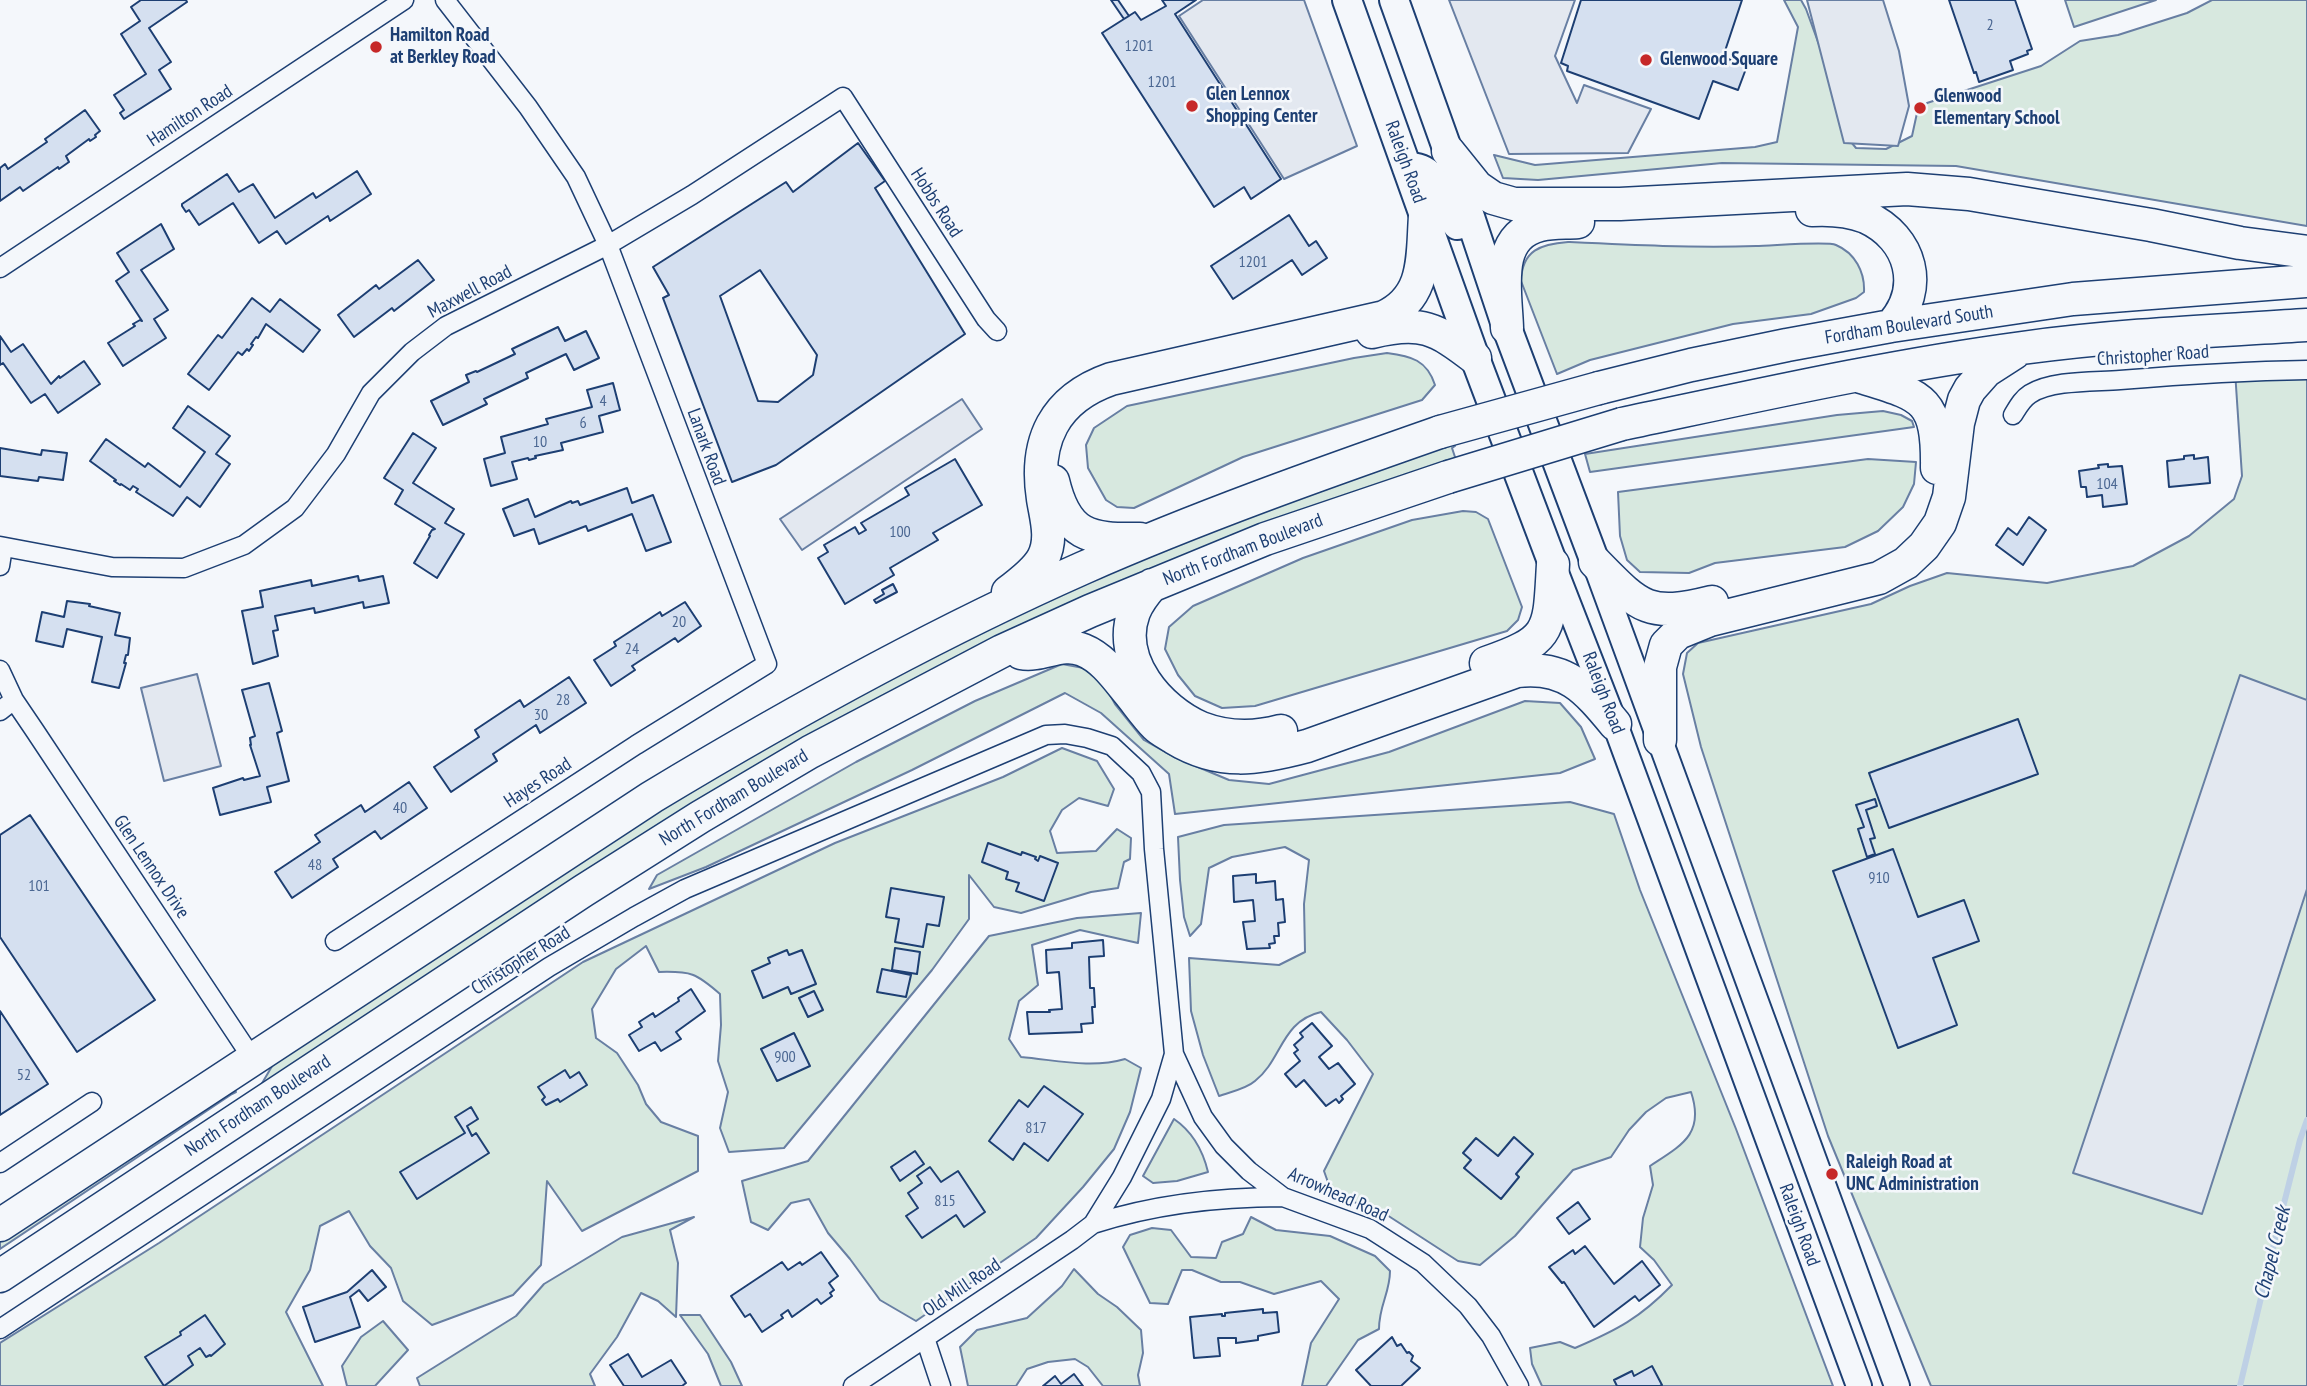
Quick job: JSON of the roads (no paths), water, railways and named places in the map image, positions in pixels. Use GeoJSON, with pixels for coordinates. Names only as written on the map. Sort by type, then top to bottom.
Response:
{"type":"FeatureCollection","features":[{"type":"Feature","properties":{"kind":"highway"},"geometry":{"type":"LineString","coordinates":[[1448,151],[1478,187],[1493,198],[1514,204],[1620,204],[1907,189],[1969,194],[2240,243],[2307,252]]}},
{"type":"Feature","properties":{"kind":"highway"},"geometry":{"type":"LineString","coordinates":[[1507,328],[1504,267],[1508,250],[1518,235],[1528,229],[1543,224],[1835,208],[1867,218],[1887,231],[1905,253],[1911,268],[1909,297],[1904,311],[1891,326]]}},
{"type":"Feature","properties":{"kind":"highway"},"geometry":{"type":"LineString","coordinates":[[958,627],[1014,588],[1044,557],[1048,526],[1041,487],[1042,447],[1051,424],[1072,400],[1086,389],[1111,379],[1384,317],[1394,312],[1404,305],[1418,283],[1425,216]]}},
{"type":"Feature","properties":{"kind":"highway","name":"Fordham Boulevard South"},"geometry":{"type":"LineString","coordinates":[[1152,539],[1440,432],[1703,362],[1891,326],[2073,299],[2307,281]]}},
{"type":"Feature","properties":{"kind":"highway","name":"Fordham Boulevard South"},"geometry":{"type":"LineString","coordinates":[[1535,451],[1622,425],[1853,374],[2021,348],[2118,337],[2307,325]]}},
{"type":"Feature","properties":{"kind":"highway"},"geometry":{"type":"LineString","coordinates":[[1152,539],[1107,540],[1085,533],[1066,515],[1055,491],[1053,465],[1061,437],[1072,420],[1105,397],[1399,326],[1426,327],[1475,358]]}},
{"type":"Feature","properties":{"kind":"highway"},"geometry":{"type":"LineString","coordinates":[[1660,740],[1660,667],[1664,650],[1678,633],[1710,620],[1879,578],[1898,568],[1924,546],[1940,523],[1949,497],[1958,423],[1964,400],[1986,371],[2021,348]]}},
{"type":"Feature","properties":{"kind":"highway"},"geometry":{"type":"LineString","coordinates":[[1595,562],[1622,590],[1638,601],[1654,608],[1675,610],[1859,566],[1887,555],[1898,547],[1919,527],[1932,501],[1937,474],[1938,442],[1935,422],[1917,397],[1853,374]]}},
{"type":"Feature","properties":{"kind":"highway","name":"North Fordham Boulevard"},"geometry":{"type":"LineString","coordinates":[[0,1276],[700,817],[810,752],[1002,651],[1152,585],[1265,539],[1448,477],[1535,451]]}},
{"type":"Feature","properties":{"kind":"highway"},"geometry":{"type":"LineString","coordinates":[[0,1225],[663,791],[806,706],[958,627],[1152,539]]}},
{"type":"Feature","properties":{"kind":"highway"},"geometry":{"type":"LineString","coordinates":[[1152,585],[1134,611],[1130,638],[1130,650],[1147,684],[1175,713],[1203,729],[1241,737],[1259,736],[1335,714],[1523,650],[1540,635],[1550,616],[1553,564]]}},
{"type":"Feature","properties":{"kind":"highway"},"geometry":{"type":"LineString","coordinates":[[1002,651],[1033,655],[1068,647],[1083,650],[1103,662],[1157,727],[1184,744],[1215,757],[1245,759],[1297,749],[1526,670],[1555,672],[1577,683],[1595,699],[1615,724]]}},
{"type":"Feature","properties":{"kind":"highway"},"geometry":{"type":"LineString","coordinates":[[91,1215],[101,1189],[249,1088],[254,1079],[252,1058]]}},
{"type":"Feature","properties":{"kind":"main road","name":"Raleigh Road"},"geometry":{"type":"LineString","coordinates":[[1347,0],[1475,358],[1615,724],[1859,1386]]}},
{"type":"Feature","properties":{"kind":"main road","name":"Raleigh Road"},"geometry":{"type":"LineString","coordinates":[[1394,0],[1507,328],[1897,1386]]}},
{"type":"Feature","properties":{"kind":"main road"},"geometry":{"type":"LineString","coordinates":[[1407,168],[1422,169],[1438,184],[1507,328]]}},
{"type":"Feature","properties":{"kind":"street","name":"Hamilton Road"},"geometry":{"type":"LineString","coordinates":[[0,268],[404,0]]}},
{"type":"Feature","properties":{"kind":"street","name":"Lanark Road"},"geometry":{"type":"LineString","coordinates":[[445,0],[528,107],[576,177],[608,245],[767,664]]}},
{"type":"Feature","properties":{"kind":"street","name":"Maxwell Road"},"geometry":{"type":"LineString","coordinates":[[2,547],[112,566],[184,568],[244,544],[295,508],[336,454],[370,393],[412,352],[446,326],[608,245],[692,195],[843,97]]}},
{"type":"Feature","properties":{"kind":"street","name":"Hobbs Road"},"geometry":{"type":"LineString","coordinates":[[843,97],[986,319],[997,331]]}},
{"type":"Feature","properties":{"kind":"street","name":"Christopher Road"},"geometry":{"type":"LineString","coordinates":[[2013,415],[2021,402],[2031,394],[2045,388],[2073,383],[2235,371],[2307,370]]}},
{"type":"Feature","properties":{"kind":"street"},"geometry":{"type":"LineString","coordinates":[[0,566],[2,547]]}},
{"type":"Feature","properties":{"kind":"street","name":"Hayes Road"},"geometry":{"type":"LineString","coordinates":[[335,941],[636,745],[767,664]]}},
{"type":"Feature","properties":{"kind":"street","name":"Glen Lennox Drive"},"geometry":{"type":"LineString","coordinates":[[0,670],[7,705],[252,1058]]}},
{"type":"Feature","properties":{"kind":"street","name":"Christopher Road"},"geometry":{"type":"LineString","coordinates":[[0,1329],[549,967],[685,889],[1046,735],[1065,734],[1112,746]]}},
{"type":"Feature","properties":{"kind":"street","name":"Arrowhead Road"},"geometry":{"type":"LineString","coordinates":[[1112,746],[1142,774],[1151,792],[1174,1054],[1203,1117],[1224,1146],[1249,1171],[1283,1197],[1370,1230],[1423,1263],[1468,1306],[1491,1336],[1519,1386]]}},
{"type":"Feature","properties":{"kind":"street","name":"Old Mill Road"},"geometry":{"type":"LineString","coordinates":[[1093,1224],[1146,1132],[1161,1099],[1174,1054]]}},
{"type":"Feature","properties":{"kind":"street"},"geometry":{"type":"LineString","coordinates":[[0,1163],[92,1102]]}},
{"type":"Feature","properties":{"kind":"street","name":"Old Mill Road"},"geometry":{"type":"LineString","coordinates":[[853,1386],[1093,1224],[1163,1205],[1235,1197],[1283,1197]]}},
{"type":"Feature","properties":{"kind":"street"},"geometry":{"type":"LineString","coordinates":[[926,1338],[941,1386]]}},
{"type":"Feature","properties":{"kind":"waterway","name":"Chapel Creek"},"geometry":{"type":"LineString","coordinates":[[2240,1386],[2307,1120]]}},
{"type":"Feature","properties":{"kind":"place","name":"Hamilton Road at Berkley Road"},"geometry":{"type":"Point","coordinates":[376,47]}},
{"type":"Feature","properties":{"kind":"place","name":"Glenwood Square"},"geometry":{"type":"Point","coordinates":[1646,60]}},
{"type":"Feature","properties":{"kind":"place","name":"Glen Lennox Shopping Center"},"geometry":{"type":"Point","coordinates":[1192,106]}},
{"type":"Feature","properties":{"kind":"place","name":"Glenwood Elementary School"},"geometry":{"type":"Point","coordinates":[1920,108]}},
{"type":"Feature","properties":{"kind":"place","name":"Raleigh Road at UNC Administration"},"geometry":{"type":"Point","coordinates":[1832,1174]}}]}
